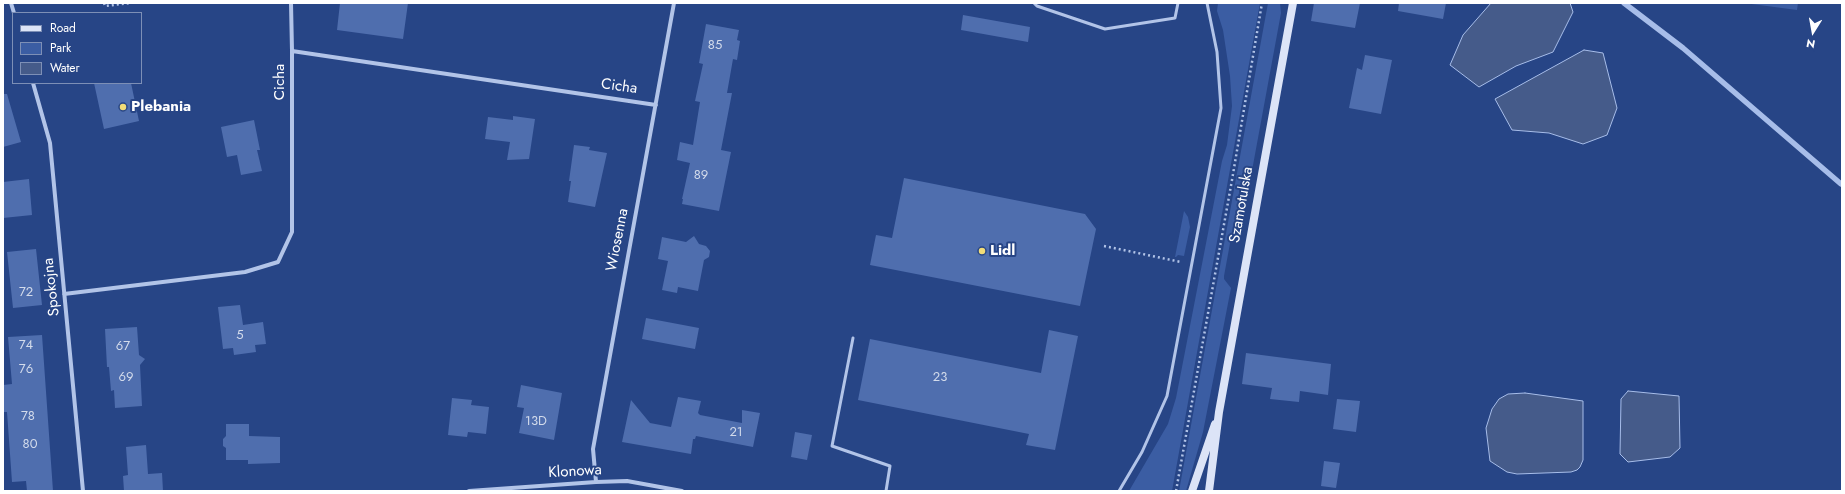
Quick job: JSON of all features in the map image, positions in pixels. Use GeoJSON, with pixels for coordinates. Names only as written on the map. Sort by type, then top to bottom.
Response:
{"type":"FeatureCollection","features":[{"type":"Feature","properties":{"kind":"street"},"geometry":{"type":"LineString","coordinates":[[291,3],[292,51]]}},
{"type":"Feature","properties":{"kind":"street","name":"Wiosenna"},"geometry":{"type":"LineString","coordinates":[[596,482],[593,449],[674,3]]}},
{"type":"Feature","properties":{"kind":"street","name":"Szamotulska"},"geometry":{"type":"LineString","coordinates":[[1209,491],[1219,412],[1294,3]]}},
{"type":"Feature","properties":{"kind":"street","name":"Cicha"},"geometry":{"type":"LineString","coordinates":[[64,294],[245,272],[278,262],[292,232],[292,51],[656,105]]}},
{"type":"Feature","properties":{"kind":"street","name":"Spokojna"},"geometry":{"type":"LineString","coordinates":[[33,84],[50,143],[83,491]]}},
{"type":"Feature","properties":{"kind":"street","name":"Szamotulska"},"geometry":{"type":"LineString","coordinates":[[1192,491],[1219,412]]}},
{"type":"Feature","properties":{"kind":"street","name":"Klonowa"},"geometry":{"type":"LineString","coordinates":[[469,491],[627,481],[682,491]]}},
{"type":"Feature","properties":{"kind":"lane"},"geometry":{"type":"LineString","coordinates":[[1034,3],[1037,6],[1105,29],[1175,18],[1178,3]]}},
{"type":"Feature","properties":{"kind":"lane"},"geometry":{"type":"LineString","coordinates":[[1118,491],[1142,452],[1167,396],[1221,108],[1217,52],[1207,3]]}},
{"type":"Feature","properties":{"kind":"lane"},"geometry":{"type":"LineString","coordinates":[[853,338],[832,446],[890,466],[886,491]]}},
{"type":"Feature","properties":{"kind":"path"},"geometry":{"type":"LineString","coordinates":[[104,3],[105,6],[130,3]]}},
{"type":"Feature","properties":{"kind":"path"},"geometry":{"type":"LineString","coordinates":[[1176,491],[1262,3]]}},
{"type":"Feature","properties":{"kind":"path"},"geometry":{"type":"LineString","coordinates":[[1104,246],[1192,264]]}},
{"type":"Feature","properties":{"kind":"green space"},"geometry":{"type":"Polygon","coordinates":[[[1218,3],[1260,3],[1172,491],[1129,491],[1168,424],[1176,398],[1222,161],[1227,145],[1232,106],[1230,76],[1223,30],[1217,11],[1218,3]]]}},
{"type":"Feature","properties":{"kind":"green space"},"geometry":{"type":"Polygon","coordinates":[[[1268,3],[1280,3],[1281,13],[1242,225],[1231,238],[1224,276],[1224,279],[1231,288],[1203,432],[1186,491],[1179,491],[1268,3]]]}},
{"type":"Feature","properties":{"kind":"green space"},"geometry":{"type":"Polygon","coordinates":[[[1744,3],[1798,3],[1797,10],[1744,3]]]}},
{"type":"Feature","properties":{"kind":"green space"},"geometry":{"type":"Polygon","coordinates":[[[1184,211],[1188,217],[1190,227],[1184,256],[1178,255],[1175,257],[1184,211]]]}},
{"type":"Feature","properties":{"kind":"water"},"geometry":{"type":"Polygon","coordinates":[[[1491,3],[1570,3],[1573,12],[1553,52],[1516,66],[1479,87],[1450,65],[1463,35],[1491,3]]]}},
{"type":"Feature","properties":{"kind":"water"},"geometry":{"type":"Polygon","coordinates":[[[1584,50],[1603,53],[1617,108],[1607,135],[1583,144],[1549,133],[1512,130],[1495,99],[1584,50]]]}},
{"type":"Feature","properties":{"kind":"water"},"geometry":{"type":"Polygon","coordinates":[[[1628,391],[1679,396],[1680,448],[1670,457],[1628,462],[1620,454],[1621,399],[1628,391]]]}},
{"type":"Feature","properties":{"kind":"water"},"geometry":{"type":"Polygon","coordinates":[[[1525,393],[1583,401],[1583,460],[1577,470],[1571,472],[1517,474],[1507,472],[1490,461],[1486,428],[1492,409],[1499,399],[1508,394],[1525,393]]]}},
{"type":"Feature","properties":{"kind":"building"},"geometry":{"type":"Polygon","coordinates":[[[340,3],[408,3],[403,39],[337,30],[340,3]]]}},
{"type":"Feature","properties":{"kind":"building"},"geometry":{"type":"Polygon","coordinates":[[[1314,3],[1360,3],[1355,28],[1311,21],[1314,3]]]}},
{"type":"Feature","properties":{"kind":"building"},"geometry":{"type":"Polygon","coordinates":[[[1399,3],[1446,3],[1443,19],[1398,11],[1399,3]]]}},
{"type":"Feature","properties":{"kind":"building"},"geometry":{"type":"Polygon","coordinates":[[[963,15],[1030,27],[1028,42],[961,30],[963,15]]]}},
{"type":"Feature","properties":{"kind":"building"},"geometry":{"type":"Polygon","coordinates":[[[706,24],[739,30],[737,40],[740,41],[737,60],[733,59],[727,93],[732,93],[721,150],[731,152],[719,211],[682,204],[690,163],[677,160],[680,142],[693,145],[700,102],[695,101],[703,64],[699,63],[706,24]]]}},
{"type":"Feature","properties":{"kind":"building"},"geometry":{"type":"Polygon","coordinates":[[[1365,55],[1392,60],[1381,114],[1349,108],[1357,68],[1362,70],[1365,55]]]}},
{"type":"Feature","properties":{"kind":"building","name":"Plebania"},"geometry":{"type":"Polygon","coordinates":[[[94,84],[131,84],[139,121],[104,129],[94,84]]]}},
{"type":"Feature","properties":{"kind":"building"},"geometry":{"type":"Polygon","coordinates":[[[3,94],[7,94],[21,142],[3,147],[3,94]]]}},
{"type":"Feature","properties":{"kind":"building"},"geometry":{"type":"Polygon","coordinates":[[[513,116],[535,119],[529,159],[507,160],[510,142],[485,139],[488,117],[513,120],[513,116]]]}},
{"type":"Feature","properties":{"kind":"building"},"geometry":{"type":"Polygon","coordinates":[[[254,120],[260,150],[257,150],[262,171],[241,175],[237,155],[227,157],[221,127],[254,120]]]}},
{"type":"Feature","properties":{"kind":"building"},"geometry":{"type":"Polygon","coordinates":[[[574,145],[590,147],[589,150],[607,153],[595,207],[568,202],[571,181],[569,181],[574,145]]]}},
{"type":"Feature","properties":{"kind":"building","name":"Lidl"},"geometry":{"type":"Polygon","coordinates":[[[904,178],[1085,214],[1096,229],[1080,306],[870,265],[876,235],[892,238],[904,178]]]}},
{"type":"Feature","properties":{"kind":"building"},"geometry":{"type":"Polygon","coordinates":[[[29,179],[32,215],[3,218],[3,182],[29,179]]]}},
{"type":"Feature","properties":{"kind":"building"},"geometry":{"type":"Polygon","coordinates":[[[694,236],[699,244],[706,246],[710,251],[709,257],[704,260],[698,291],[678,287],[677,293],[662,290],[668,261],[658,259],[662,237],[686,242],[694,236]]]}},
{"type":"Feature","properties":{"kind":"building"},"geometry":{"type":"Polygon","coordinates":[[[36,249],[42,305],[13,308],[7,252],[36,249]]]}},
{"type":"Feature","properties":{"kind":"building"},"geometry":{"type":"Polygon","coordinates":[[[240,305],[243,325],[263,322],[266,344],[255,345],[256,352],[234,355],[233,348],[223,349],[218,307],[240,305]]]}},
{"type":"Feature","properties":{"kind":"building"},"geometry":{"type":"Polygon","coordinates":[[[646,318],[699,328],[695,349],[642,339],[646,318]]]}},
{"type":"Feature","properties":{"kind":"building"},"geometry":{"type":"Polygon","coordinates":[[[137,327],[139,355],[145,359],[140,365],[142,406],[115,408],[114,390],[111,391],[109,367],[107,367],[105,329],[137,327]]]}},
{"type":"Feature","properties":{"kind":"building"},"geometry":{"type":"Polygon","coordinates":[[[1049,330],[1078,336],[1055,450],[1026,445],[1029,434],[858,400],[870,339],[1041,373],[1049,330]]]}},
{"type":"Feature","properties":{"kind":"building"},"geometry":{"type":"Polygon","coordinates":[[[42,335],[53,491],[27,491],[26,481],[12,482],[7,412],[3,412],[3,385],[12,384],[8,337],[42,335]]]}},
{"type":"Feature","properties":{"kind":"building"},"geometry":{"type":"Polygon","coordinates":[[[1246,353],[1331,364],[1328,395],[1300,391],[1299,402],[1270,399],[1272,388],[1242,384],[1246,353]]]}},
{"type":"Feature","properties":{"kind":"building"},"geometry":{"type":"Polygon","coordinates":[[[521,385],[562,393],[554,440],[519,433],[524,408],[517,407],[521,385]]]}},
{"type":"Feature","properties":{"kind":"building"},"geometry":{"type":"Polygon","coordinates":[[[678,397],[701,401],[698,413],[700,415],[742,423],[742,410],[760,413],[753,447],[696,436],[695,439],[693,439],[691,454],[622,442],[631,400],[650,423],[671,427],[678,397]]]}},
{"type":"Feature","properties":{"kind":"building"},"geometry":{"type":"Polygon","coordinates":[[[452,398],[472,400],[471,405],[489,407],[486,434],[468,432],[467,437],[448,435],[452,398]]]}},
{"type":"Feature","properties":{"kind":"building"},"geometry":{"type":"Polygon","coordinates":[[[1337,399],[1360,401],[1356,432],[1333,429],[1337,399]]]}},
{"type":"Feature","properties":{"kind":"building"},"geometry":{"type":"Polygon","coordinates":[[[226,424],[249,424],[249,436],[280,437],[280,463],[248,464],[248,460],[226,460],[226,448],[223,446],[223,439],[226,436],[226,424]]]}},
{"type":"Feature","properties":{"kind":"building"},"geometry":{"type":"Polygon","coordinates":[[[795,432],[812,435],[807,460],[791,457],[795,432]]]}},
{"type":"Feature","properties":{"kind":"building"},"geometry":{"type":"Polygon","coordinates":[[[146,445],[148,474],[162,473],[163,491],[124,491],[123,476],[128,475],[126,447],[146,445]]]}},
{"type":"Feature","properties":{"kind":"building"},"geometry":{"type":"Polygon","coordinates":[[[1324,461],[1340,463],[1336,488],[1321,486],[1324,461]]]}},
{"type":"Feature","properties":{"kind":"waterway"},"geometry":{"type":"LineString","coordinates":[[1624,3],[1683,48],[1841,184]]}},
{"type":"Feature","properties":{"kind":"place","name":"Plebania"},"geometry":{"type":"Point","coordinates":[123,107]}},
{"type":"Feature","properties":{"kind":"place","name":"Lidl"},"geometry":{"type":"Point","coordinates":[982,251]}}]}
